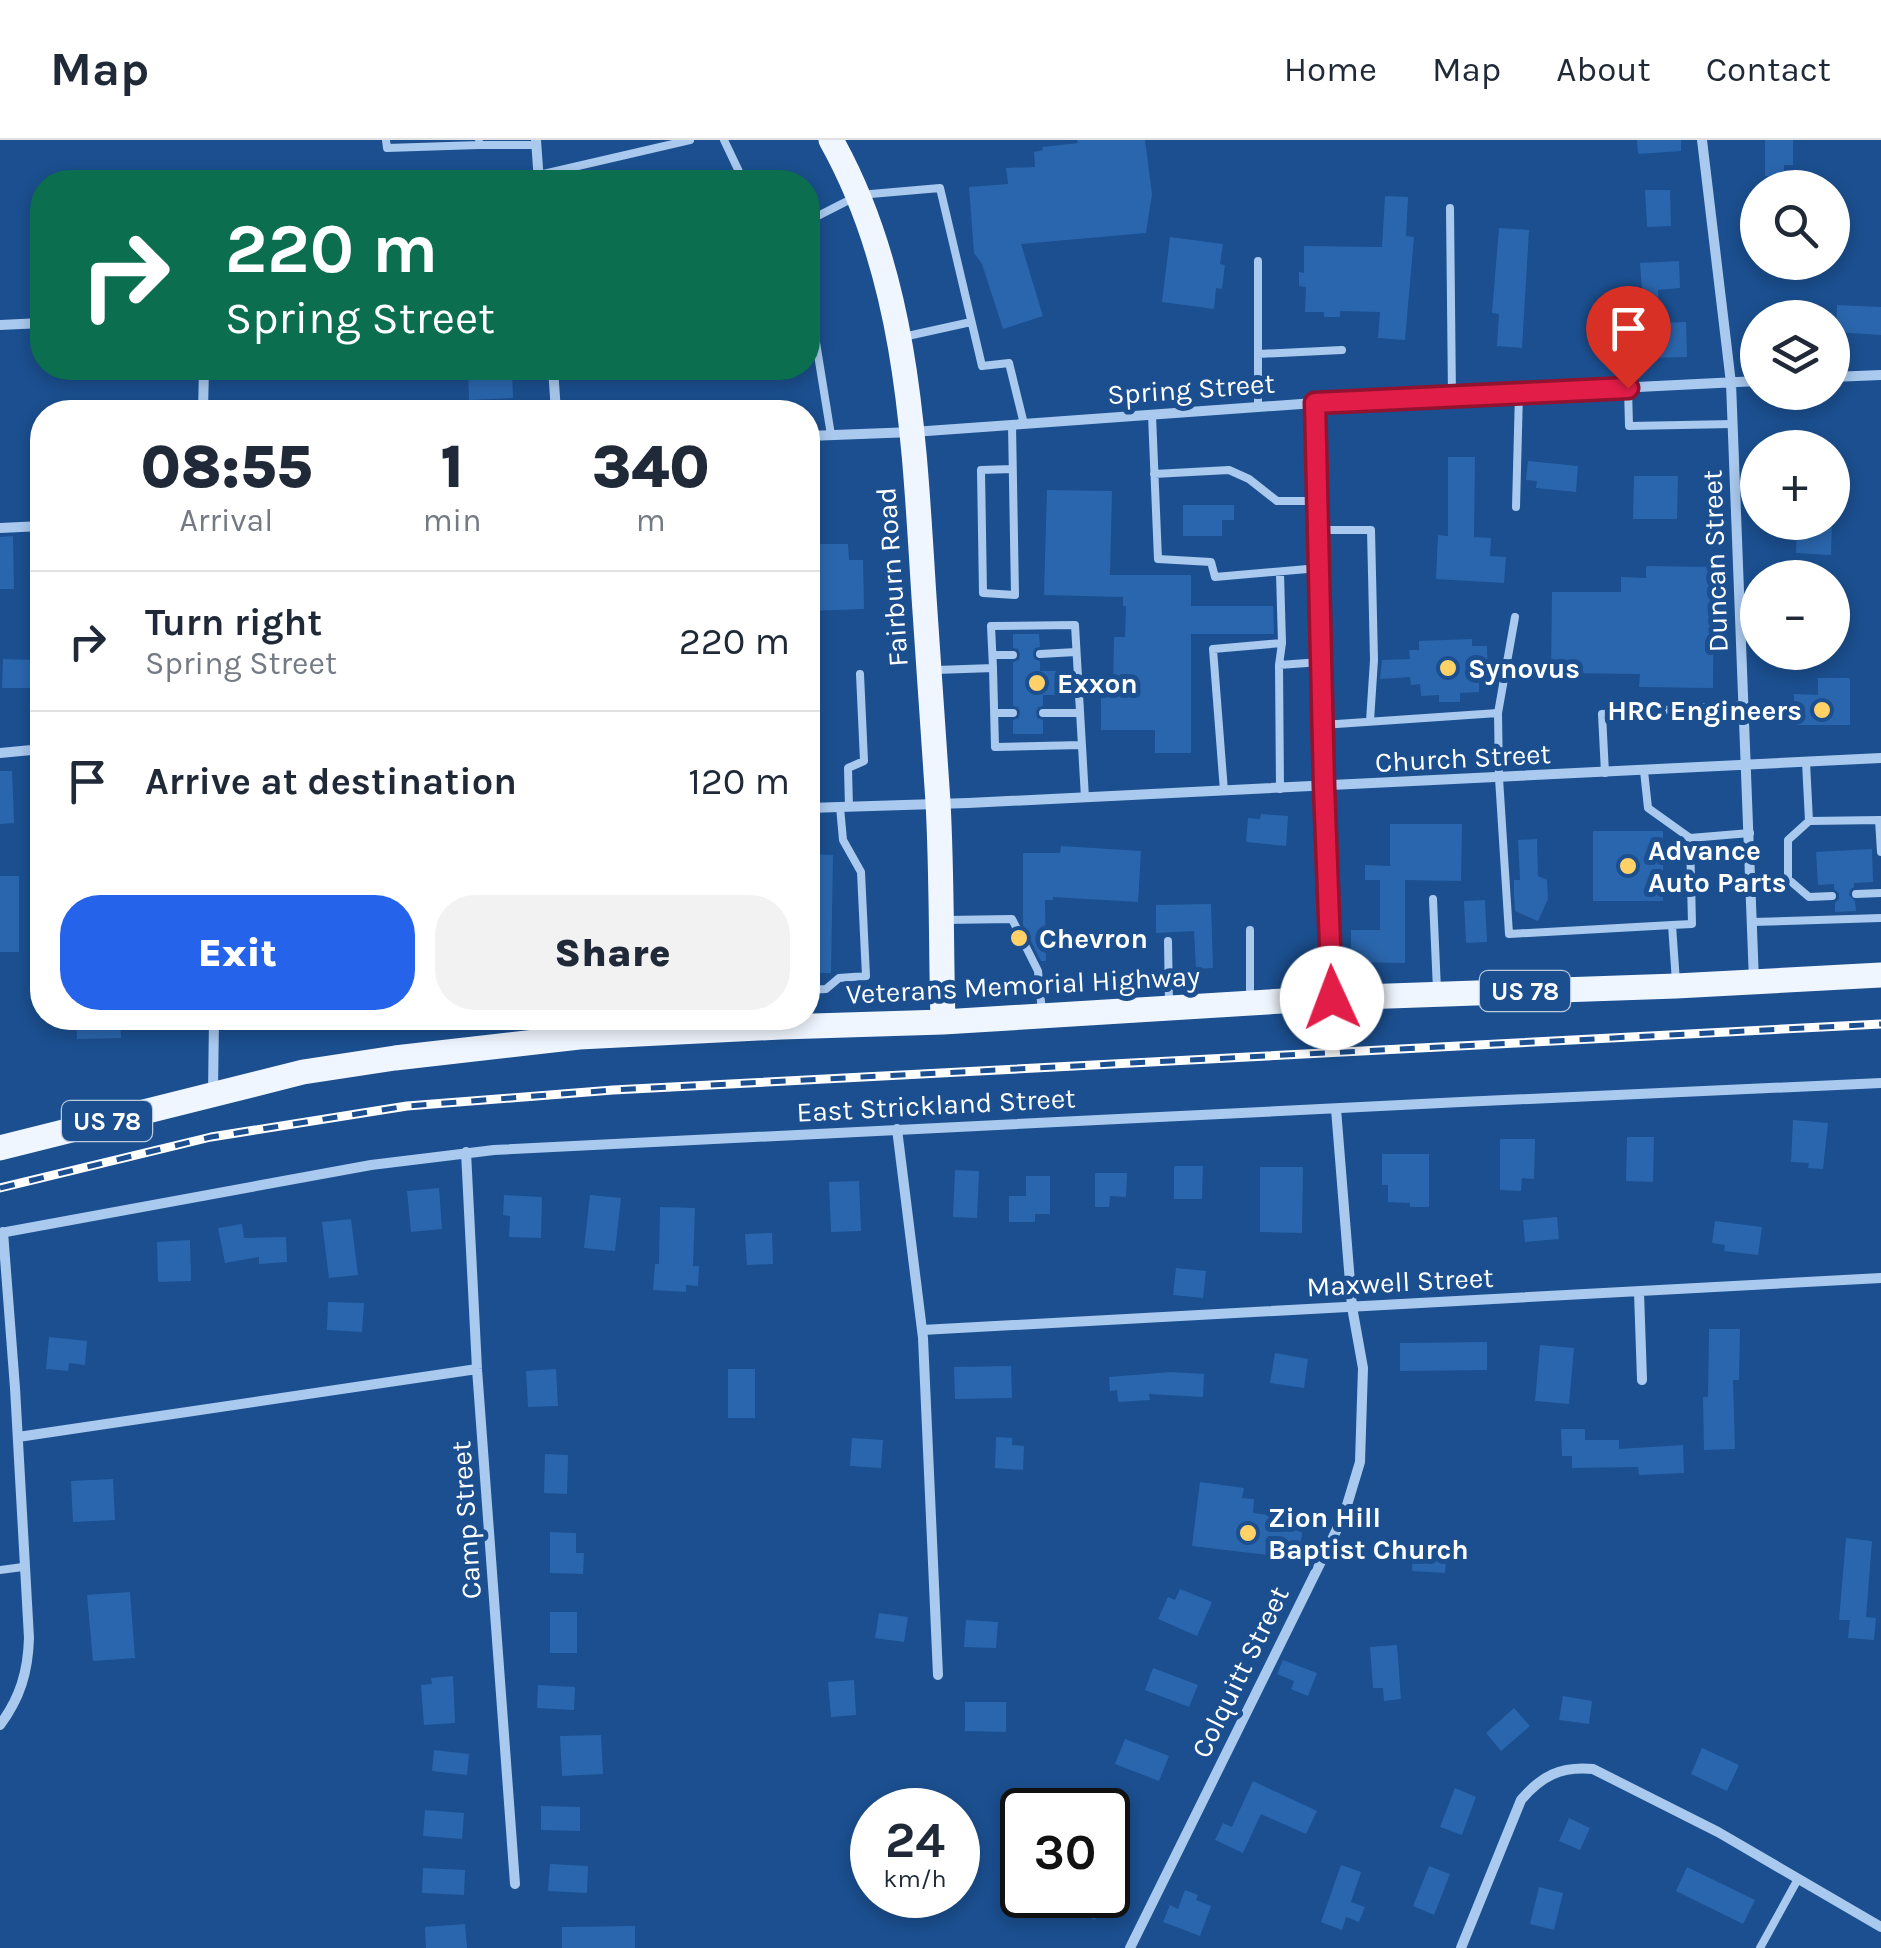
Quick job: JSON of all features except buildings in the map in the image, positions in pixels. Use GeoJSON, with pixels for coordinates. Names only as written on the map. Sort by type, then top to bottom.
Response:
{"type":"FeatureCollection","features":[{"type":"Feature","properties":{"kind":"main road","name":"Fairburn Road"},"geometry":{"type":"LineString","coordinates":[[831,140],[859,196],[886,279],[900,338],[913,432],[938,805],[943,1022]]}},
{"type":"Feature","properties":{"kind":"main road","name":"Veterans Memorial Highway"},"geometry":{"type":"LineString","coordinates":[[820,1022],[943,1022],[1332,998],[1881,975]]}},
{"type":"Feature","properties":{"kind":"main road","name":"Veterans Memorial Highway"},"geometry":{"type":"LineString","coordinates":[[0,1148],[303,1072],[560,1030]]}},
{"type":"Feature","properties":{"kind":"street","name":"Duncan Street"},"geometry":{"type":"LineString","coordinates":[[1702,140],[1731,383],[1754,982]]}},
{"type":"Feature","properties":{"kind":"street"},"geometry":{"type":"LineString","coordinates":[[536,142],[538,170]]}},
{"type":"Feature","properties":{"kind":"street"},"geometry":{"type":"LineString","coordinates":[[0,325],[30,324]]}},
{"type":"Feature","properties":{"kind":"street"},"geometry":{"type":"LineString","coordinates":[[1850,377],[1881,375]]}},
{"type":"Feature","properties":{"kind":"street","name":"Spring Street"},"geometry":{"type":"LineString","coordinates":[[820,435],[913,432],[1315,403],[1740,383]]}},
{"type":"Feature","properties":{"kind":"street"},"geometry":{"type":"LineString","coordinates":[[1315,403],[1332,998]]}},
{"type":"Feature","properties":{"kind":"street"},"geometry":{"type":"LineString","coordinates":[[0,528],[30,527]]}},
{"type":"Feature","properties":{"kind":"street"},"geometry":{"type":"LineString","coordinates":[[0,753],[30,751]]}},
{"type":"Feature","properties":{"kind":"street","name":"Church Street"},"geometry":{"type":"LineString","coordinates":[[820,808],[1605,774],[1881,758]]}},
{"type":"Feature","properties":{"kind":"street"},"geometry":{"type":"LineString","coordinates":[[213,1094],[214,1030]]}},
{"type":"Feature","properties":{"kind":"street","name":"East Strickland Street"},"geometry":{"type":"LineString","coordinates":[[2,1233],[340,1170],[466,1152],[1881,1084]]}},
{"type":"Feature","properties":{"kind":"street","name":"Colquitt Street"},"geometry":{"type":"LineString","coordinates":[[1130,1948],[1344,1516],[1360,1462],[1363,1368],[1352,1307],[1336,1109]]}},
{"type":"Feature","properties":{"kind":"street"},"geometry":{"type":"LineString","coordinates":[[896,1129],[922,1330],[938,1676]]}},
{"type":"Feature","properties":{"kind":"street","name":"Camp Street"},"geometry":{"type":"LineString","coordinates":[[466,1152],[477,1369],[515,1884]]}},
{"type":"Feature","properties":{"kind":"street"},"geometry":{"type":"LineString","coordinates":[[0,1725],[18,1698],[29,1638],[2,1233]]}},
{"type":"Feature","properties":{"kind":"street","name":"Maxwell Street"},"geometry":{"type":"LineString","coordinates":[[922,1330],[1881,1278]]}},
{"type":"Feature","properties":{"kind":"street"},"geometry":{"type":"LineString","coordinates":[[1639,1292],[1642,1380]]}},
{"type":"Feature","properties":{"kind":"street"},"geometry":{"type":"LineString","coordinates":[[18,1437],[477,1369]]}},
{"type":"Feature","properties":{"kind":"street"},"geometry":{"type":"LineString","coordinates":[[1461,1948],[1520,1800],[1545,1776],[1576,1768],[1611,1778],[1718,1832],[1881,1927]]}},
{"type":"Feature","properties":{"kind":"lane"},"geometry":{"type":"LineString","coordinates":[[386,140],[387,148],[536,142]]}},
{"type":"Feature","properties":{"kind":"lane"},"geometry":{"type":"LineString","coordinates":[[574,170],[690,140]]}},
{"type":"Feature","properties":{"kind":"lane"},"geometry":{"type":"LineString","coordinates":[[724,140],[738,170]]}},
{"type":"Feature","properties":{"kind":"lane"},"geometry":{"type":"LineString","coordinates":[[820,215],[859,196],[940,188],[982,366],[1010,363],[1018,424],[1012,469],[1014,595],[983,593],[982,470],[1012,469]]}},
{"type":"Feature","properties":{"kind":"lane"},"geometry":{"type":"LineString","coordinates":[[1450,208],[1452,396]]}},
{"type":"Feature","properties":{"kind":"lane"},"geometry":{"type":"LineString","coordinates":[[1258,261],[1258,407]]}},
{"type":"Feature","properties":{"kind":"lane"},"geometry":{"type":"LineString","coordinates":[[900,338],[971,322]]}},
{"type":"Feature","properties":{"kind":"lane"},"geometry":{"type":"LineString","coordinates":[[1258,354],[1342,350]]}},
{"type":"Feature","properties":{"kind":"lane"},"geometry":{"type":"LineString","coordinates":[[820,365],[832,434]]}},
{"type":"Feature","properties":{"kind":"lane"},"geometry":{"type":"LineString","coordinates":[[1628,388],[1629,426],[1732,424]]}},
{"type":"Feature","properties":{"kind":"lane"},"geometry":{"type":"LineString","coordinates":[[1516,507],[1518,393]]}},
{"type":"Feature","properties":{"kind":"lane"},"geometry":{"type":"LineString","coordinates":[[1152,415],[1158,560],[1211,562],[1215,577],[1319,568]]}},
{"type":"Feature","properties":{"kind":"lane"},"geometry":{"type":"LineString","coordinates":[[1154,474],[1229,470],[1277,501],[1318,502]]}},
{"type":"Feature","properties":{"kind":"lane"},"geometry":{"type":"LineString","coordinates":[[1318,530],[1371,530],[1374,660],[1370,721]]}},
{"type":"Feature","properties":{"kind":"lane"},"geometry":{"type":"LineString","coordinates":[[1280,572],[1280,789]]}},
{"type":"Feature","properties":{"kind":"lane"},"geometry":{"type":"LineString","coordinates":[[1515,617],[1498,712],[1509,934],[1692,924],[1690,838]]}},
{"type":"Feature","properties":{"kind":"lane"},"geometry":{"type":"LineString","coordinates":[[1082,745],[996,747],[992,626],[1075,625],[1086,798]]}},
{"type":"Feature","properties":{"kind":"lane"},"geometry":{"type":"LineString","coordinates":[[1224,791],[1212,649],[1282,643]]}},
{"type":"Feature","properties":{"kind":"lane"},"geometry":{"type":"LineString","coordinates":[[1040,654],[1076,652]]}},
{"type":"Feature","properties":{"kind":"lane"},"geometry":{"type":"LineString","coordinates":[[993,655],[1013,655]]}},
{"type":"Feature","properties":{"kind":"lane"},"geometry":{"type":"LineString","coordinates":[[1279,665],[1321,662]]}},
{"type":"Feature","properties":{"kind":"lane"},"geometry":{"type":"LineString","coordinates":[[929,670],[993,668]]}},
{"type":"Feature","properties":{"kind":"lane"},"geometry":{"type":"LineString","coordinates":[[820,989],[838,978],[866,976],[862,872],[842,840],[848,768],[864,761],[860,674]]}},
{"type":"Feature","properties":{"kind":"lane"},"geometry":{"type":"LineString","coordinates":[[1605,774],[1602,714],[1742,706]]}},
{"type":"Feature","properties":{"kind":"lane"},"geometry":{"type":"LineString","coordinates":[[1322,724],[1498,712]]}},
{"type":"Feature","properties":{"kind":"lane"},"geometry":{"type":"LineString","coordinates":[[995,714],[1013,713]]}},
{"type":"Feature","properties":{"kind":"lane"},"geometry":{"type":"LineString","coordinates":[[1043,713],[1080,713]]}},
{"type":"Feature","properties":{"kind":"lane"},"geometry":{"type":"LineString","coordinates":[[1806,762],[1809,821]]}},
{"type":"Feature","properties":{"kind":"lane"},"geometry":{"type":"LineString","coordinates":[[1644,772],[1648,808],[1690,838],[1750,833]]}},
{"type":"Feature","properties":{"kind":"lane"},"geometry":{"type":"LineString","coordinates":[[1832,896],[1810,897],[1788,879],[1788,840],[1809,821],[1880,820],[1881,852]]}},
{"type":"Feature","properties":{"kind":"lane"},"geometry":{"type":"LineString","coordinates":[[1856,894],[1881,893]]}},
{"type":"Feature","properties":{"kind":"lane"},"geometry":{"type":"LineString","coordinates":[[1433,899],[1437,994]]}},
{"type":"Feature","properties":{"kind":"lane"},"geometry":{"type":"LineString","coordinates":[[1752,922],[1881,918]]}},
{"type":"Feature","properties":{"kind":"lane"},"geometry":{"type":"LineString","coordinates":[[940,920],[1012,919],[1038,971],[1042,1016]]}},
{"type":"Feature","properties":{"kind":"lane"},"geometry":{"type":"LineString","coordinates":[[1672,925],[1676,986]]}},
{"type":"Feature","properties":{"kind":"lane"},"geometry":{"type":"LineString","coordinates":[[1250,930],[1250,1003]]}},
{"type":"Feature","properties":{"kind":"lane"},"geometry":{"type":"LineString","coordinates":[[1168,941],[1170,1008]]}},
{"type":"Feature","properties":{"kind":"lane"},"geometry":{"type":"LineString","coordinates":[[0,1570],[24,1567]]}},
{"type":"Feature","properties":{"kind":"lane"},"geometry":{"type":"LineString","coordinates":[[1760,1948],[1798,1879]]}},
{"type":"Feature","properties":{"kind":"railway"},"geometry":{"type":"LineString","coordinates":[[0,1188],[211,1137],[407,1106],[613,1090],[1881,1024]]}},
{"type":"Feature","properties":{"kind":"place","name":"Synovus"},"geometry":{"type":"Point","coordinates":[1448,668]}},
{"type":"Feature","properties":{"kind":"place","name":"Exxon"},"geometry":{"type":"Point","coordinates":[1037,683]}},
{"type":"Feature","properties":{"kind":"place","name":"HRC Engineers"},"geometry":{"type":"Point","coordinates":[1822,710]}},
{"type":"Feature","properties":{"kind":"place","name":"Advance Auto Parts"},"geometry":{"type":"Point","coordinates":[1628,866]}},
{"type":"Feature","properties":{"kind":"place","name":"Chevron"},"geometry":{"type":"Point","coordinates":[1019,938]}},
{"type":"Feature","properties":{"kind":"place","name":"Zion Hill Baptist Church"},"geometry":{"type":"Point","coordinates":[1248,1533]}},
{"type":"Feature","properties":{"kind":"route"},"geometry":{"type":"LineString","coordinates":[[1332,998],[1315,403],[1628,388]]}}]}
